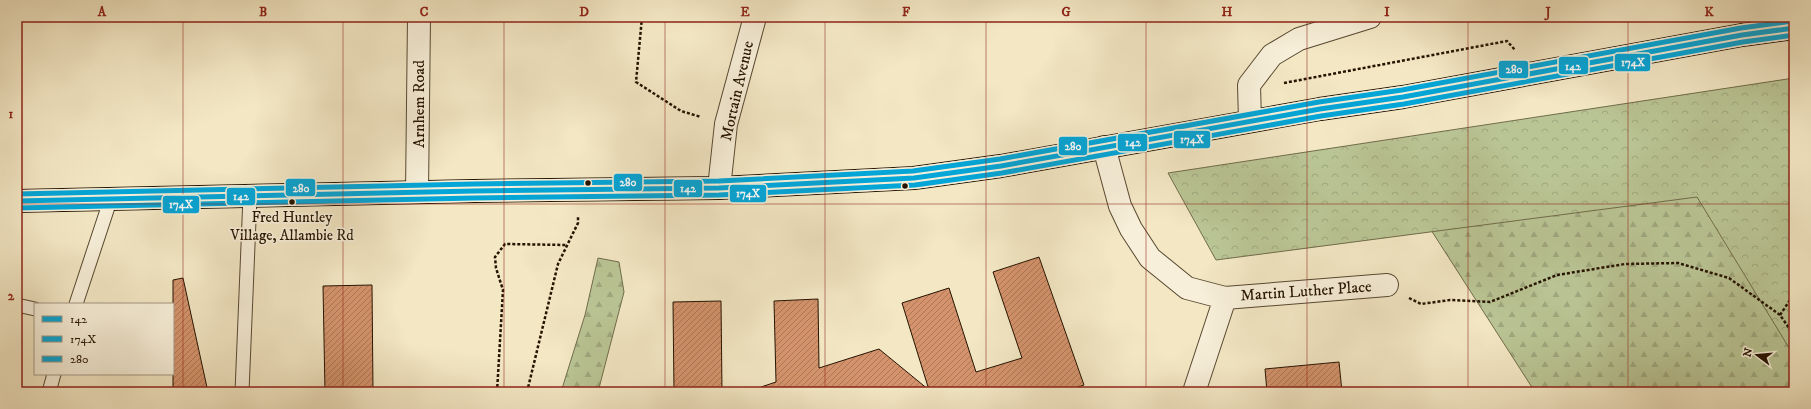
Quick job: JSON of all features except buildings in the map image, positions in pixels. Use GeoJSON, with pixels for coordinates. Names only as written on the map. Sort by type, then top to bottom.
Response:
{"type":"FeatureCollection","features":[{"type":"Feature","properties":{"kind":"main road","name":"Arnhem Road"},"geometry":{"type":"LineString","coordinates":[[417,192],[419,17]]}},
{"type":"Feature","properties":{"kind":"main road","name":"Mortain Avenue"},"geometry":{"type":"LineString","coordinates":[[719,188],[726,124],[755,17]]}},
{"type":"Feature","properties":{"kind":"main road"},"geometry":{"type":"LineString","coordinates":[[1250,121],[1249,86],[1272,55],[1299,39],[1370,17]]}},
{"type":"Feature","properties":{"kind":"main road"},"geometry":{"type":"LineString","coordinates":[[17,201],[417,192],[719,188],[914,178],[1001,166],[1250,121],[1403,97],[1742,34],[1794,28]]}},
{"type":"Feature","properties":{"kind":"main road","name":"Martin Luther Place"},"geometry":{"type":"LineString","coordinates":[[1104,147],[1120,206],[1131,229],[1150,258],[1187,288],[1225,298],[1387,285]]}},
{"type":"Feature","properties":{"kind":"main road","name":"Martin Luther Place"},"geometry":{"type":"LineString","coordinates":[[1194,392],[1225,298]]}},
{"type":"Feature","properties":{"kind":"lane"},"geometry":{"type":"LineString","coordinates":[[242,392],[250,196]]}},
{"type":"Feature","properties":{"kind":"lane"},"geometry":{"type":"LineString","coordinates":[[76,303],[111,198]]}},
{"type":"Feature","properties":{"kind":"lane"},"geometry":{"type":"LineString","coordinates":[[17,305],[34,309]]}},
{"type":"Feature","properties":{"kind":"lane"},"geometry":{"type":"LineString","coordinates":[[49,392],[54,375]]}},
{"type":"Feature","properties":{"kind":"path"},"geometry":{"type":"LineString","coordinates":[[642,17],[636,82],[681,111],[726,124]]}},
{"type":"Feature","properties":{"kind":"path"},"geometry":{"type":"LineString","coordinates":[[1249,89],[1507,41],[1534,73]]}},
{"type":"Feature","properties":{"kind":"path"},"geometry":{"type":"LineString","coordinates":[[527,392],[558,264],[578,223],[579,190]]}},
{"type":"Feature","properties":{"kind":"path"},"geometry":{"type":"LineString","coordinates":[[497,392],[503,290],[496,268],[496,257],[505,244],[567,245]]}},
{"type":"Feature","properties":{"kind":"path"},"geometry":{"type":"LineString","coordinates":[[1387,285],[1421,304],[1450,300],[1490,302],[1557,274],[1625,264],[1678,263],[1729,278],[1780,315],[1794,336]]}},
{"type":"Feature","properties":{"kind":"path"},"geometry":{"type":"LineString","coordinates":[[1780,315],[1794,294]]}},
{"type":"Feature","properties":{"kind":"green space"},"geometry":{"type":"Polygon","coordinates":[[[1794,78],[1794,356],[1697,197],[1216,260],[1168,173],[1794,78]]]}},
{"type":"Feature","properties":{"kind":"green space"},"geometry":{"type":"Polygon","coordinates":[[[1794,81],[1794,392],[1535,392],[1381,152],[1794,81]]]}},
{"type":"Feature","properties":{"kind":"green space"},"geometry":{"type":"Polygon","coordinates":[[[598,258],[619,262],[624,292],[598,392],[561,392],[585,315],[598,258]]]}},
{"type":"Feature","properties":{"kind":"transit line","name":"280"},"geometry":{"type":"LineString","coordinates":[[17,194],[474,184],[719,181],[913,171],[1000,159],[1319,102],[1402,90],[1741,28],[1793,21]]}},
{"type":"Feature","properties":{"kind":"transit line","name":"142"},"geometry":{"type":"LineString","coordinates":[[17,201],[474,191],[719,188],[914,178],[1001,166],[1320,109],[1403,97],[1742,35],[1794,28]]}},
{"type":"Feature","properties":{"kind":"transit line","name":"174X"},"geometry":{"type":"LineString","coordinates":[[17,208],[474,198],[719,195],[915,185],[1002,173],[1321,116],[1404,104],[1743,42],[1794,35]]}},
{"type":"Feature","properties":{"kind":"place","name":"Fred Huntley Village, Allambie Rd"},"geometry":{"type":"Point","coordinates":[292,202]}}]}
